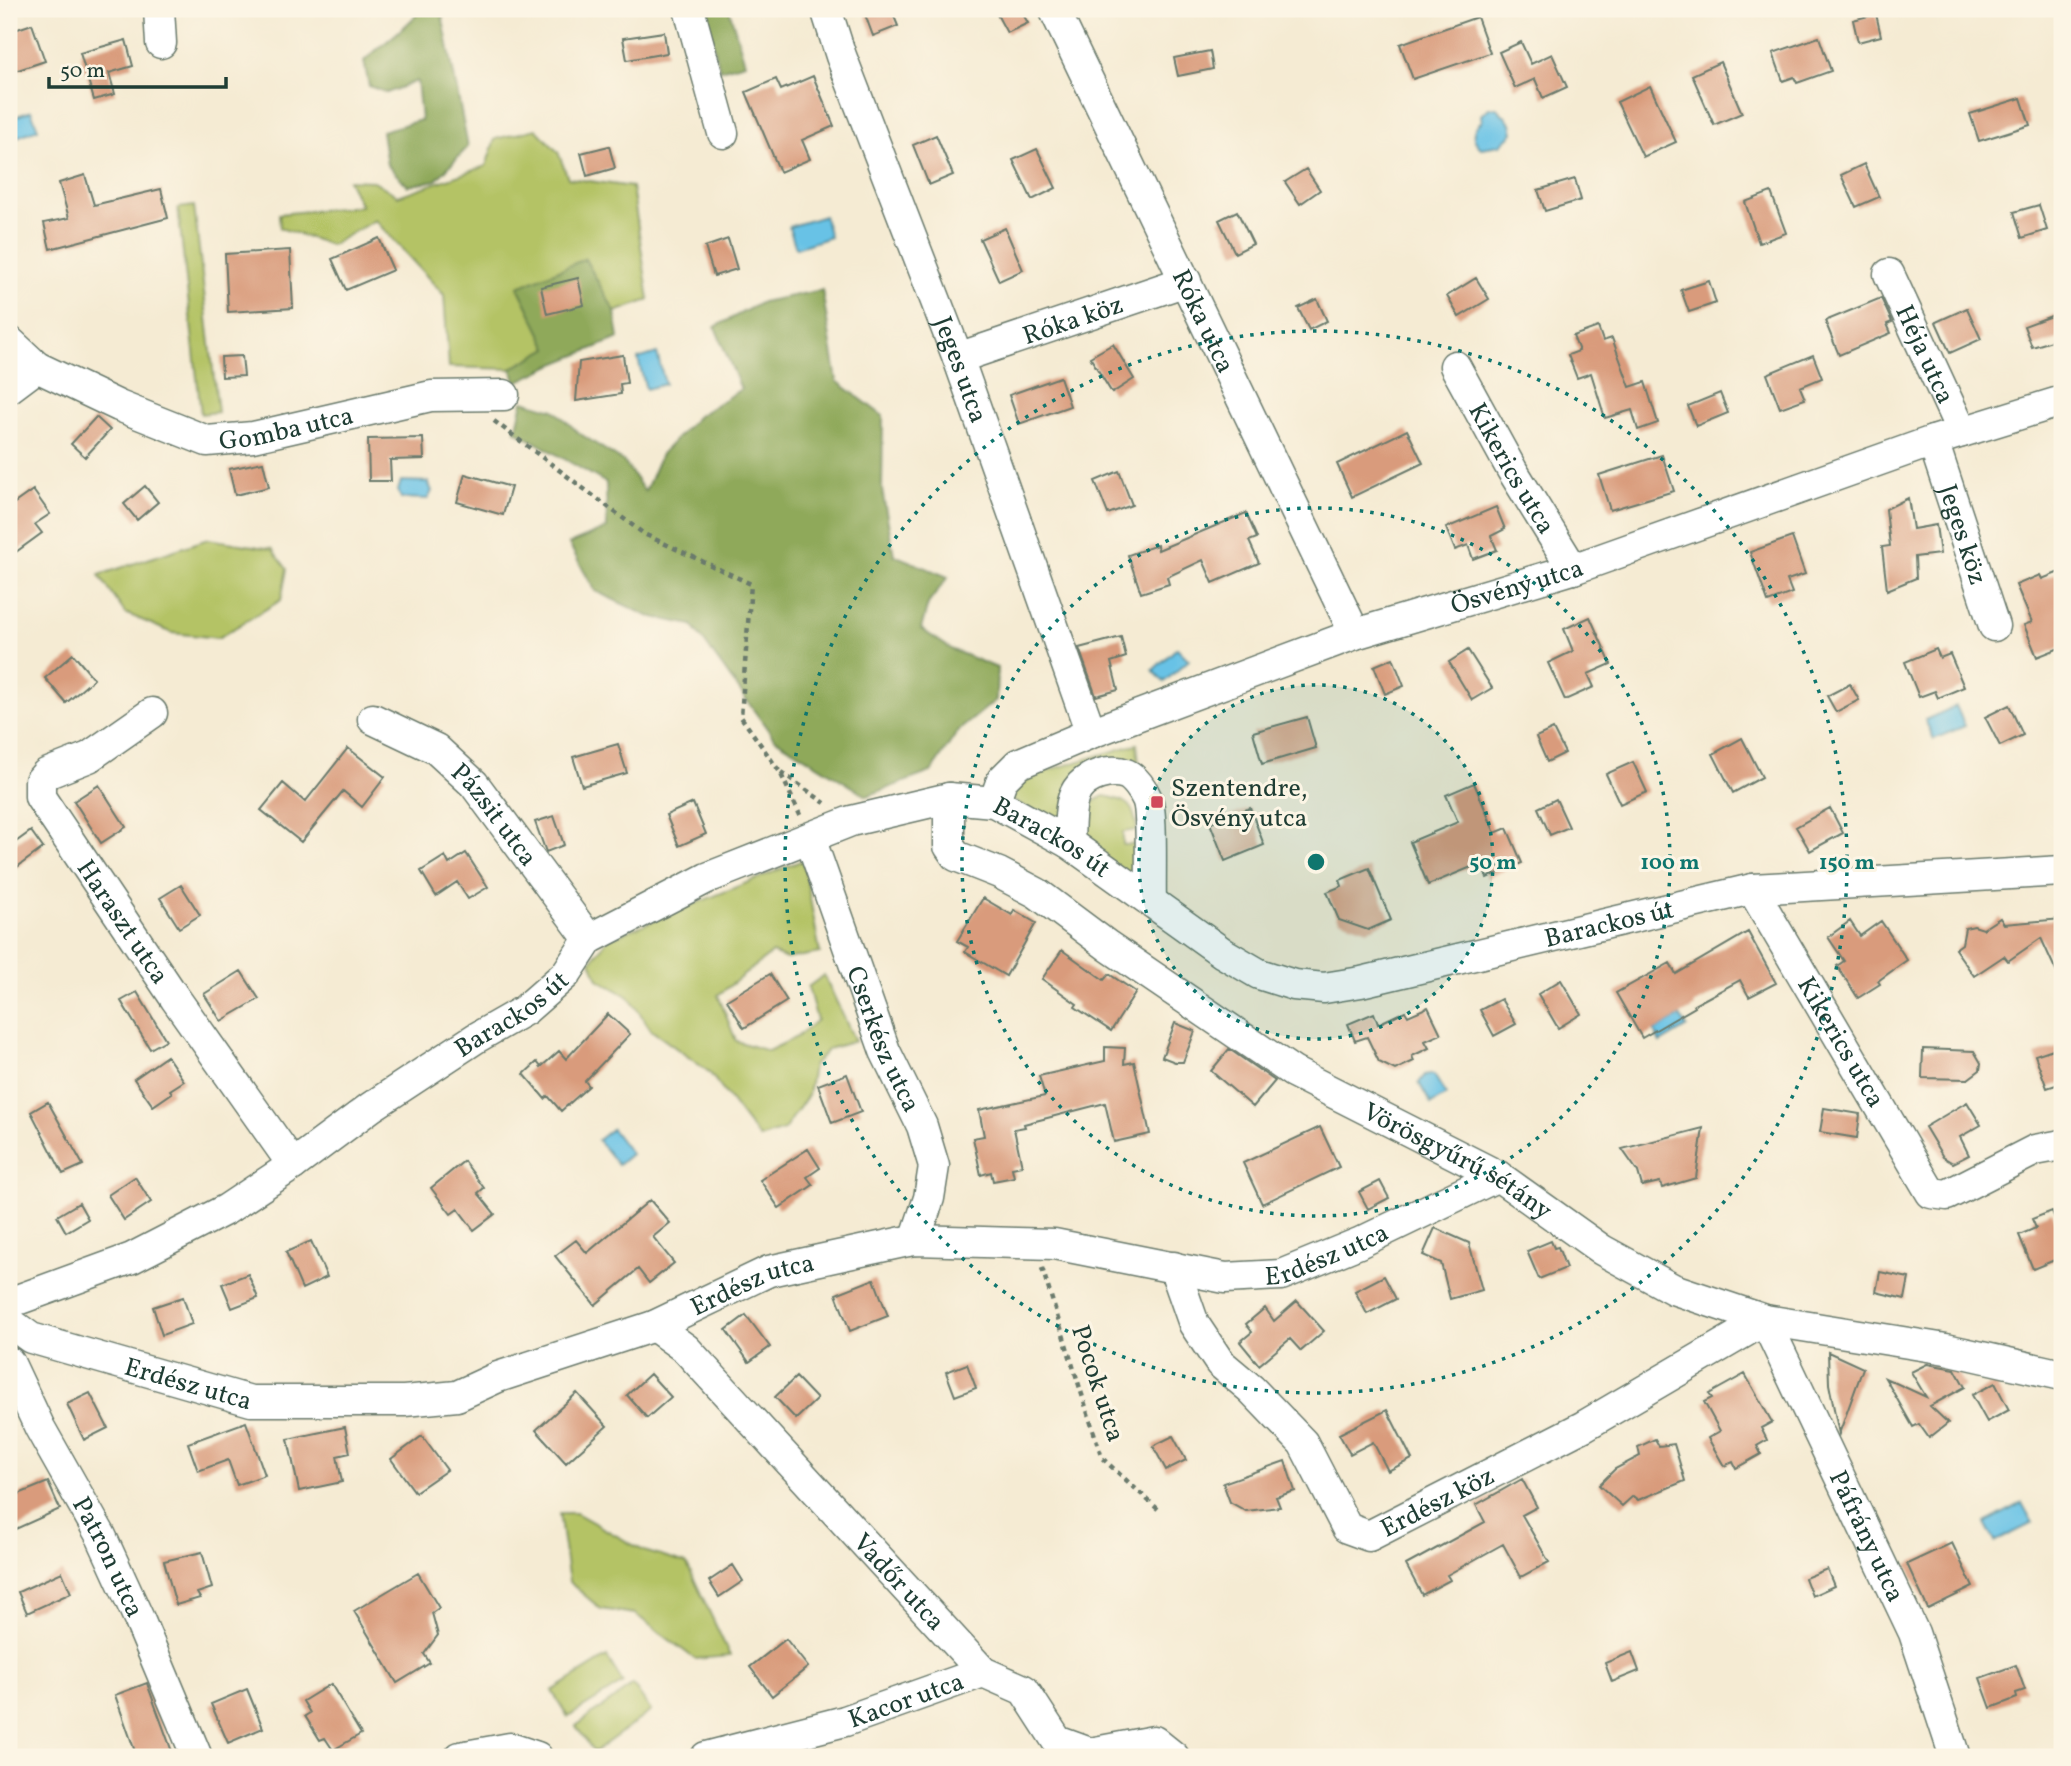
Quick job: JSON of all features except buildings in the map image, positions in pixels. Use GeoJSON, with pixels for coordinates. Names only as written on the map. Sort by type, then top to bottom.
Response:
{"type":"FeatureCollection","features":[{"type":"Feature","properties":{"kind":"street"},"geometry":{"type":"LineString","coordinates":[[159,9],[161,43]]}},
{"type":"Feature","properties":{"kind":"street"},"geometry":{"type":"LineString","coordinates":[[689,9],[723,133]]}},
{"type":"Feature","properties":{"kind":"street","name":"Jeges utca"},"geometry":{"type":"LineString","coordinates":[[826,9],[841,56],[958,358],[1091,733]]}},
{"type":"Feature","properties":{"kind":"street","name":"Róka utca"},"geometry":{"type":"LineString","coordinates":[[1054,9],[1355,634]]}},
{"type":"Feature","properties":{"kind":"street","name":"Héja utca"},"geometry":{"type":"LineString","coordinates":[[1889,274],[1962,432]]}},
{"type":"Feature","properties":{"kind":"street","name":"Róka köz"},"geometry":{"type":"LineString","coordinates":[[958,358],[1186,281]]}},
{"type":"Feature","properties":{"kind":"street","name":"Gomba utca"},"geometry":{"type":"LineString","coordinates":[[9,341],[37,367],[119,406],[207,441],[253,437],[431,396],[498,407]]}},
{"type":"Feature","properties":{"kind":"street","name":"Kikerics utca"},"geometry":{"type":"LineString","coordinates":[[1455,366],[1512,470],[1573,569]]}},
{"type":"Feature","properties":{"kind":"street"},"geometry":{"type":"LineString","coordinates":[[9,388],[37,367]]}},
{"type":"Feature","properties":{"kind":"street","name":"Ösvény utca"},"geometry":{"type":"LineString","coordinates":[[993,802],[1002,780],[1018,764],[1091,733],[1355,634],[1573,569],[1933,441],[2062,401]]}},
{"type":"Feature","properties":{"kind":"street","name":"Jeges köz"},"geometry":{"type":"LineString","coordinates":[[1933,441],[1994,626]]}},
{"type":"Feature","properties":{"kind":"street","name":"Haraszt utca"},"geometry":{"type":"LineString","coordinates":[[152,713],[89,757],[46,774],[40,781],[40,797],[175,998],[293,1165]]}},
{"type":"Feature","properties":{"kind":"street","name":"Pázsit utca"},"geometry":{"type":"LineString","coordinates":[[373,719],[436,749],[474,783],[589,939]]}},
{"type":"Feature","properties":{"kind":"street"},"geometry":{"type":"LineString","coordinates":[[1069,843],[1070,813],[1076,791],[1088,778],[1107,772],[1126,774],[1140,786],[1149,802],[1151,901]]}},
{"type":"Feature","properties":{"kind":"street","name":"Barackos út"},"geometry":{"type":"LineString","coordinates":[[9,1303],[132,1258],[227,1209],[293,1165],[371,1107],[476,1038],[525,1010],[566,974],[589,939],[708,878],[851,821],[949,798],[993,802],[1069,843],[1223,953],[1259,974],[1294,985],[1324,988],[1361,982],[1752,890],[2062,870]]}},
{"type":"Feature","properties":{"kind":"street","name":"Vörösgyűrű sétány"},"geometry":{"type":"LineString","coordinates":[[949,798],[949,846],[956,856],[999,873],[1037,893],[1108,946],[1293,1072],[1497,1176],[1602,1250],[1673,1289],[1765,1320],[1946,1349],[2062,1376]]}},
{"type":"Feature","properties":{"kind":"street","name":"Cserkész utca"},"geometry":{"type":"LineString","coordinates":[[810,838],[885,1051],[922,1126],[934,1166],[929,1198],[915,1240]]}},
{"type":"Feature","properties":{"kind":"street","name":"Kikerics utca"},"geometry":{"type":"LineString","coordinates":[[1752,890],[1931,1192],[1947,1195],[2035,1150],[2062,1145]]}},
{"type":"Feature","properties":{"kind":"street","name":"Erdész utca"},"geometry":{"type":"LineString","coordinates":[[9,1322],[31,1338],[251,1401],[404,1401],[457,1396],[498,1377],[654,1326],[769,1271],[915,1240],[1054,1244],[1226,1278],[1281,1275],[1447,1203],[1497,1176]]}},
{"type":"Feature","properties":{"kind":"street","name":"Erdész köz"},"geometry":{"type":"LineString","coordinates":[[1174,1267],[1194,1324],[1220,1363],[1251,1389],[1304,1443],[1346,1528],[1369,1536],[1584,1426],[1765,1320]]}},
{"type":"Feature","properties":{"kind":"street","name":"Páfrány utca"},"geometry":{"type":"LineString","coordinates":[[1765,1320],[1914,1633],[1955,1757]]}},
{"type":"Feature","properties":{"kind":"street","name":"Vadőr utca"},"geometry":{"type":"LineString","coordinates":[[654,1326],[686,1349],[983,1672],[1024,1690],[1057,1741],[1090,1753],[1154,1741],[1174,1757]]}},
{"type":"Feature","properties":{"kind":"street","name":"Patron utca"},"geometry":{"type":"LineString","coordinates":[[9,1362],[40,1427],[102,1536],[197,1757]]}},
{"type":"Feature","properties":{"kind":"street","name":"Kacor utca"},"geometry":{"type":"LineString","coordinates":[[706,1757],[845,1720],[983,1672]]}},
{"type":"Feature","properties":{"kind":"street"},"geometry":{"type":"LineString","coordinates":[[460,1757],[510,1748],[537,1757]]}},
{"type":"Feature","properties":{"kind":"path"},"geometry":{"type":"LineString","coordinates":[[498,407],[644,534],[751,584],[741,718],[780,772],[810,838]]}},
{"type":"Feature","properties":{"kind":"path"},"geometry":{"type":"LineString","coordinates":[[780,772],[851,821]]}},
{"type":"Feature","properties":{"kind":"path","name":"Pocok utca"},"geometry":{"type":"LineString","coordinates":[[1034,1244],[1102,1458],[1161,1512]]}},
{"type":"Feature","properties":{"kind":"green space"},"geometry":{"type":"Polygon","coordinates":[[[441,9],[468,147],[436,180],[408,186],[387,165],[382,131],[421,120],[417,81],[387,93],[369,86],[364,61],[421,10],[441,9]]]}},
{"type":"Feature","properties":{"kind":"green space"},"geometry":{"type":"Polygon","coordinates":[[[704,9],[729,9],[745,63],[720,70],[704,9]]]}},
{"type":"Feature","properties":{"kind":"green space"},"geometry":{"type":"Polygon","coordinates":[[[536,129],[558,152],[568,178],[632,187],[649,300],[615,312],[584,259],[549,348],[511,369],[449,367],[444,295],[375,220],[331,245],[280,228],[279,214],[361,206],[348,180],[374,181],[398,196],[486,166],[495,139],[536,129]]]}},
{"type":"Feature","properties":{"kind":"green space"},"geometry":{"type":"Polygon","coordinates":[[[194,206],[218,412],[201,414],[178,208],[194,206]]]}},
{"type":"Feature","properties":{"kind":"green space"},"geometry":{"type":"Polygon","coordinates":[[[585,259],[615,312],[619,338],[517,382],[511,369],[548,348],[518,287],[585,259]]]}},
{"type":"Feature","properties":{"kind":"green space"},"geometry":{"type":"Polygon","coordinates":[[[822,290],[837,381],[883,416],[882,490],[894,555],[948,577],[928,604],[921,629],[953,650],[997,668],[996,700],[958,731],[931,772],[867,796],[774,738],[692,625],[648,616],[595,591],[569,544],[607,528],[606,483],[516,431],[523,401],[554,410],[579,433],[624,462],[645,492],[661,454],[698,416],[741,389],[715,327],[762,302],[822,290]]]}},
{"type":"Feature","properties":{"kind":"green space"},"geometry":{"type":"Polygon","coordinates":[[[208,539],[272,549],[287,569],[281,600],[218,638],[172,633],[125,613],[99,575],[208,539]]]}},
{"type":"Feature","properties":{"kind":"green space"},"geometry":{"type":"Polygon","coordinates":[[[1137,744],[1140,774],[1112,766],[1058,822],[1013,801],[1009,789],[1016,780],[1137,744]]]}},
{"type":"Feature","properties":{"kind":"green space"},"geometry":{"type":"Polygon","coordinates":[[[1104,796],[1119,799],[1132,809],[1137,830],[1123,832],[1123,845],[1138,844],[1141,884],[1080,840],[1084,813],[1091,804],[1104,796]]]}},
{"type":"Feature","properties":{"kind":"green space"},"geometry":{"type":"Polygon","coordinates":[[[803,860],[820,953],[786,959],[772,953],[718,995],[736,1041],[768,1051],[797,1037],[817,1020],[808,987],[824,975],[855,1041],[828,1049],[813,1066],[808,1095],[784,1130],[759,1138],[709,1072],[651,1030],[629,997],[598,979],[591,961],[608,939],[803,860]]]}},
{"type":"Feature","properties":{"kind":"green space"},"geometry":{"type":"Polygon","coordinates":[[[559,1513],[576,1513],[644,1551],[687,1564],[730,1656],[695,1659],[635,1614],[601,1609],[569,1582],[559,1513]]]}},
{"type":"Feature","properties":{"kind":"green space"},"geometry":{"type":"Polygon","coordinates":[[[607,1657],[623,1683],[568,1717],[552,1691],[607,1657]]]}},
{"type":"Feature","properties":{"kind":"green space"},"geometry":{"type":"Polygon","coordinates":[[[633,1685],[651,1711],[594,1752],[576,1726],[633,1685]]]}},
{"type":"Feature","properties":{"kind":"water"},"geometry":{"type":"Polygon","coordinates":[[[1496,107],[1511,123],[1513,133],[1500,145],[1481,148],[1475,141],[1474,131],[1482,121],[1481,115],[1489,108],[1496,107]]]}},
{"type":"Feature","properties":{"kind":"water"},"geometry":{"type":"Polygon","coordinates":[[[31,111],[38,129],[9,140],[9,119],[31,111]]]}},
{"type":"Feature","properties":{"kind":"water"},"geometry":{"type":"Polygon","coordinates":[[[824,216],[830,237],[796,248],[789,227],[824,216]]]}},
{"type":"Feature","properties":{"kind":"water"},"geometry":{"type":"Polygon","coordinates":[[[657,353],[665,384],[646,389],[638,359],[657,353]]]}},
{"type":"Feature","properties":{"kind":"water"},"geometry":{"type":"Polygon","coordinates":[[[401,481],[428,482],[432,491],[428,499],[401,498],[398,491],[401,481]]]}},
{"type":"Feature","properties":{"kind":"water"},"geometry":{"type":"Polygon","coordinates":[[[1177,648],[1189,660],[1164,682],[1153,670],[1177,648]]]}},
{"type":"Feature","properties":{"kind":"water"},"geometry":{"type":"Polygon","coordinates":[[[1956,706],[1965,726],[1934,739],[1925,720],[1956,706]]]}},
{"type":"Feature","properties":{"kind":"water"},"geometry":{"type":"Polygon","coordinates":[[[1680,1016],[1687,1027],[1660,1043],[1654,1031],[1680,1016]]]}},
{"type":"Feature","properties":{"kind":"water"},"geometry":{"type":"Polygon","coordinates":[[[1425,1075],[1434,1075],[1446,1095],[1431,1104],[1419,1083],[1425,1075]]]}},
{"type":"Feature","properties":{"kind":"water"},"geometry":{"type":"Polygon","coordinates":[[[612,1129],[631,1154],[618,1165],[598,1140],[612,1129]]]}},
{"type":"Feature","properties":{"kind":"water"},"geometry":{"type":"Polygon","coordinates":[[[2022,1503],[2033,1523],[1995,1542],[1985,1523],[2022,1503]]]}},
{"type":"Feature","properties":{"kind":"place","name":"Szentendre, Ösvény utca"},"geometry":{"type":"Point","coordinates":[1157,802]}}]}
